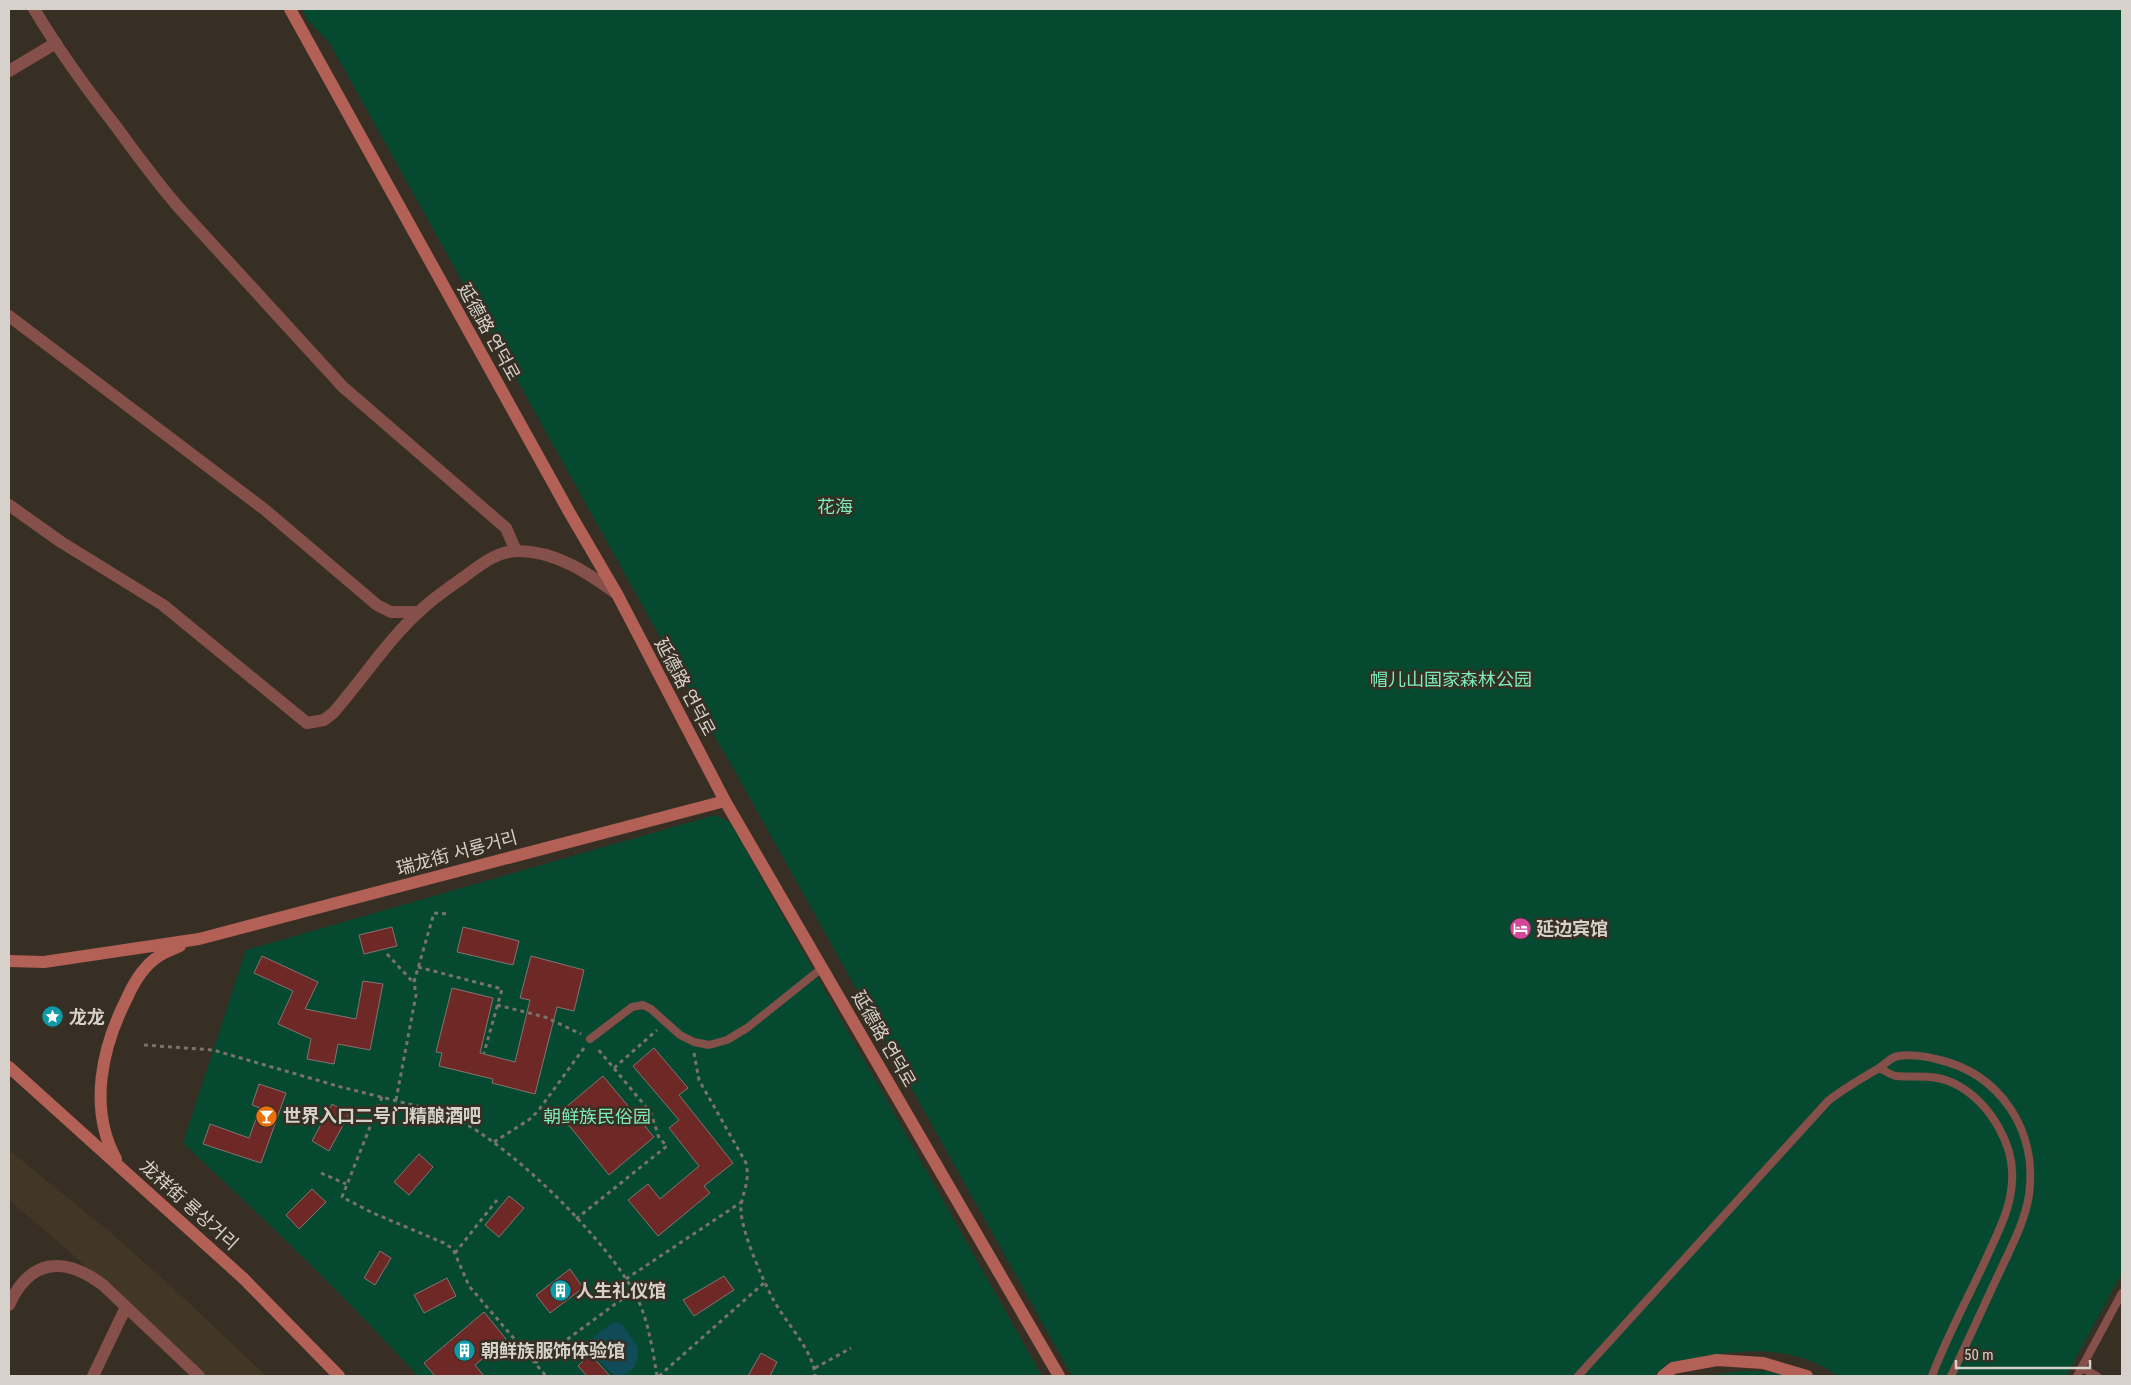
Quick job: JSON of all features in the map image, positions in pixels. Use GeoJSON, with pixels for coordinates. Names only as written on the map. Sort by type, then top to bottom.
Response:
{"type":"FeatureCollection","features":[{"type":"Feature","properties":{"kind":"main road","name":"延德路 연덕로"},"geometry":{"type":"LineString","coordinates":[[290,9],[568,510],[617,594],[725,801],[1059,1376]]}},
{"type":"Feature","properties":{"kind":"main road","name":"瑞龙街 서룡거리"},"geometry":{"type":"LineString","coordinates":[[9,961],[44,962],[199,939],[725,801]]}},
{"type":"Feature","properties":{"kind":"main road","name":"瑞龙街 서룡거리"},"geometry":{"type":"LineString","coordinates":[[120,1166],[106,1135],[101,1096],[104,1057],[112,1031],[132,987],[147,966],[160,955],[199,939]]}},
{"type":"Feature","properties":{"kind":"main road","name":"龙祥街 룡상거리"},"geometry":{"type":"LineString","coordinates":[[9,1067],[243,1278],[339,1376]]}},
{"type":"Feature","properties":{"kind":"main road"},"geometry":{"type":"LineString","coordinates":[[1664,1376],[1673,1368],[1717,1360],[1763,1363],[1807,1376]]}},
{"type":"Feature","properties":{"kind":"street"},"geometry":{"type":"LineString","coordinates":[[34,9],[92,95],[161,187],[343,387],[506,528],[516,551]]}},
{"type":"Feature","properties":{"kind":"street"},"geometry":{"type":"LineString","coordinates":[[9,71],[56,43]]}},
{"type":"Feature","properties":{"kind":"street"},"geometry":{"type":"LineString","coordinates":[[9,316],[264,509],[377,605],[391,612],[418,612]]}},
{"type":"Feature","properties":{"kind":"street"},"geometry":{"type":"LineString","coordinates":[[9,505],[61,542],[163,605],[307,723],[324,720],[333,713],[397,634],[418,612],[495,556],[516,551],[535,553],[557,559],[584,570],[617,594]]}},
{"type":"Feature","properties":{"kind":"street"},"geometry":{"type":"LineString","coordinates":[[9,1305],[14,1294],[30,1274],[52,1266],[64,1266],[92,1276],[199,1376]]}},
{"type":"Feature","properties":{"kind":"street"},"geometry":{"type":"LineString","coordinates":[[93,1376],[126,1307]]}},
{"type":"Feature","properties":{"kind":"lane"},"geometry":{"type":"LineString","coordinates":[[590,1039],[632,1007],[643,1005],[651,1009],[664,1023],[680,1035],[694,1042],[709,1045],[727,1040],[747,1028],[822,968]]}},
{"type":"Feature","properties":{"kind":"lane"},"geometry":{"type":"LineString","coordinates":[[1578,1376],[1828,1101],[1848,1085],[1897,1056],[1928,1057],[1953,1062],[1974,1073],[1993,1088],[2011,1110],[2022,1128],[2029,1150],[2029,1196],[2020,1227],[1951,1376]]}},
{"type":"Feature","properties":{"kind":"lane"},"geometry":{"type":"LineString","coordinates":[[1879,1068],[1894,1076],[1924,1076],[1944,1080],[1975,1098],[1991,1116],[2004,1138],[2012,1164],[2012,1181],[2006,1213],[1932,1376]]}},
{"type":"Feature","properties":{"kind":"lane"},"geometry":{"type":"LineString","coordinates":[[2077,1376],[2122,1293]]}},
{"type":"Feature","properties":{"kind":"lane"},"geometry":{"type":"LineString","coordinates":[[2082,1368],[2097,1376]]}},
{"type":"Feature","properties":{"kind":"path"},"geometry":{"type":"LineString","coordinates":[[396,1100],[416,995],[414,982],[418,966],[434,913],[448,914]]}},
{"type":"Feature","properties":{"kind":"path"},"geometry":{"type":"LineString","coordinates":[[387,954],[414,982]]}},
{"type":"Feature","properties":{"kind":"path"},"geometry":{"type":"LineString","coordinates":[[418,966],[502,990],[484,1053]]}},
{"type":"Feature","properties":{"kind":"path"},"geometry":{"type":"LineString","coordinates":[[497,1005],[545,1017],[590,1039],[651,1114],[659,1138],[667,1146],[576,1219]]}},
{"type":"Feature","properties":{"kind":"path"},"geometry":{"type":"LineString","coordinates":[[614,1068],[664,1023]]}},
{"type":"Feature","properties":{"kind":"path"},"geometry":{"type":"LineString","coordinates":[[494,1142],[530,1119],[538,1111],[590,1039]]}},
{"type":"Feature","properties":{"kind":"path"},"geometry":{"type":"LineString","coordinates":[[694,1042],[695,1065],[699,1080],[746,1163],[749,1175],[741,1210],[743,1224],[765,1282],[815,1368],[815,1376]]}},
{"type":"Feature","properties":{"kind":"path"},"geometry":{"type":"LineString","coordinates":[[144,1045],[213,1050],[457,1118],[494,1142],[542,1184],[621,1270],[639,1303],[658,1376],[765,1282]]}},
{"type":"Feature","properties":{"kind":"path"},"geometry":{"type":"LineString","coordinates":[[382,1097],[342,1197],[373,1213],[444,1243],[453,1249],[469,1286],[546,1376]]}},
{"type":"Feature","properties":{"kind":"path"},"geometry":{"type":"LineString","coordinates":[[321,1173],[346,1184]]}},
{"type":"Feature","properties":{"kind":"path"},"geometry":{"type":"LineString","coordinates":[[455,1253],[497,1200]]}},
{"type":"Feature","properties":{"kind":"path"},"geometry":{"type":"LineString","coordinates":[[626,1279],[743,1201]]}},
{"type":"Feature","properties":{"kind":"path"},"geometry":{"type":"LineString","coordinates":[[535,1363],[633,1291]]}},
{"type":"Feature","properties":{"kind":"path"},"geometry":{"type":"LineString","coordinates":[[815,1368],[851,1348]]}},
{"type":"Feature","properties":{"kind":"shaded area"},"geometry":{"type":"Polygon","coordinates":[[[9,1150],[111,1233],[173,1288],[266,1376],[201,1376],[70,1252],[9,1200],[9,1150]]]}},
{"type":"Feature","properties":{"kind":"green space","name":"帽儿山国家森林公园"},"geometry":{"type":"Polygon","coordinates":[[[302,9],[2122,9],[2122,1273],[2066,1376],[1838,1376],[1803,1358],[1784,1354],[1746,1351],[1687,1360],[1652,1376],[1072,1376],[703,717],[329,42],[308,21],[302,9]]]}},
{"type":"Feature","properties":{"kind":"green space","name":"朝鲜族民俗园"},"geometry":{"type":"Polygon","coordinates":[[[715,815],[730,822],[1042,1376],[418,1376],[332,1286],[183,1143],[246,950],[715,815]]]}},
{"type":"Feature","properties":{"kind":"green space"},"geometry":{"type":"Polygon","coordinates":[[[1740,1371],[1767,1371],[1790,1376],[1705,1376],[1740,1371]]]}},
{"type":"Feature","properties":{"kind":"water"},"geometry":{"type":"Polygon","coordinates":[[[614,1322],[622,1325],[638,1347],[638,1358],[634,1368],[626,1374],[615,1376],[594,1354],[591,1344],[596,1335],[614,1322]],[[611,1339],[607,1340],[602,1346],[604,1353],[614,1359],[622,1350],[620,1343],[611,1339]]]}},
{"type":"Feature","properties":{"kind":"building"},"geometry":{"type":"Polygon","coordinates":[[[392,927],[397,946],[364,954],[359,935],[392,927]]]}},
{"type":"Feature","properties":{"kind":"building"},"geometry":{"type":"Polygon","coordinates":[[[463,927],[519,941],[513,965],[457,952],[463,927]]]}},
{"type":"Feature","properties":{"kind":"building"},"geometry":{"type":"Polygon","coordinates":[[[262,956],[318,982],[305,1009],[356,1019],[363,981],[383,984],[370,1050],[338,1044],[334,1064],[307,1059],[311,1039],[278,1024],[293,991],[254,973],[262,956]]]}},
{"type":"Feature","properties":{"kind":"building"},"geometry":{"type":"Polygon","coordinates":[[[531,956],[584,970],[574,1011],[557,1007],[535,1094],[492,1083],[493,1079],[439,1066],[442,1053],[436,1052],[452,988],[493,998],[480,1053],[515,1062],[530,1000],[520,998],[531,956]]]}},
{"type":"Feature","properties":{"kind":"building"},"geometry":{"type":"Polygon","coordinates":[[[654,1048],[688,1088],[679,1095],[733,1163],[704,1186],[710,1193],[658,1236],[628,1200],[648,1184],[660,1199],[699,1166],[669,1128],[679,1120],[633,1066],[654,1048]]]}},
{"type":"Feature","properties":{"kind":"building"},"geometry":{"type":"Polygon","coordinates":[[[603,1076],[654,1137],[609,1175],[559,1113],[603,1076]]]}},
{"type":"Feature","properties":{"kind":"building","name":"世界入口二号门精酿酒吧"},"geometry":{"type":"Polygon","coordinates":[[[259,1084],[286,1093],[261,1163],[203,1144],[210,1124],[249,1138],[260,1108],[252,1105],[259,1084]]]}},
{"type":"Feature","properties":{"kind":"building"},"geometry":{"type":"Polygon","coordinates":[[[332,1104],[349,1114],[329,1151],[312,1141],[332,1104]]]}},
{"type":"Feature","properties":{"kind":"building"},"geometry":{"type":"Polygon","coordinates":[[[419,1154],[433,1167],[409,1195],[394,1182],[419,1154]]]}},
{"type":"Feature","properties":{"kind":"building"},"geometry":{"type":"Polygon","coordinates":[[[312,1189],[326,1202],[299,1229],[286,1215],[312,1189]]]}},
{"type":"Feature","properties":{"kind":"building"},"geometry":{"type":"Polygon","coordinates":[[[509,1196],[524,1208],[499,1237],[485,1225],[509,1196]]]}},
{"type":"Feature","properties":{"kind":"building"},"geometry":{"type":"Polygon","coordinates":[[[380,1251],[391,1258],[375,1285],[364,1278],[380,1251]]]}},
{"type":"Feature","properties":{"kind":"building","name":"人生礼仪馆"},"geometry":{"type":"Polygon","coordinates":[[[570,1269],[583,1288],[550,1313],[536,1295],[570,1269]]]}},
{"type":"Feature","properties":{"kind":"building"},"geometry":{"type":"Polygon","coordinates":[[[724,1276],[734,1290],[694,1316],[683,1300],[724,1276]]]}},
{"type":"Feature","properties":{"kind":"building"},"geometry":{"type":"Polygon","coordinates":[[[447,1278],[456,1296],[424,1313],[414,1295],[447,1278]]]}},
{"type":"Feature","properties":{"kind":"building","name":"朝鲜族服饰体验馆"},"geometry":{"type":"Polygon","coordinates":[[[484,1312],[506,1339],[475,1365],[484,1376],[435,1376],[424,1363],[484,1312]]]}},
{"type":"Feature","properties":{"kind":"building"},"geometry":{"type":"Polygon","coordinates":[[[761,1353],[777,1362],[770,1376],[748,1376],[761,1353]]]}},
{"type":"Feature","properties":{"kind":"building"},"geometry":{"type":"Polygon","coordinates":[[[590,1354],[610,1376],[587,1376],[578,1366],[590,1354]]]}},
{"type":"Feature","properties":{"kind":"place","name":"延边宾馆"},"geometry":{"type":"Point","coordinates":[1520,929]}},
{"type":"Feature","properties":{"kind":"place","name":"龙龙"},"geometry":{"type":"Point","coordinates":[53,1017]}},
{"type":"Feature","properties":{"kind":"place","name":"世界入口二号门精酿酒吧"},"geometry":{"type":"Point","coordinates":[267,1116]}},
{"type":"Feature","properties":{"kind":"place","name":"人生礼仪馆"},"geometry":{"type":"Point","coordinates":[560,1291]}},
{"type":"Feature","properties":{"kind":"place","name":"朝鲜族服饰体验馆"},"geometry":{"type":"Point","coordinates":[465,1351]}},
{"type":"Feature","properties":{"kind":"park label","name":"花海"},"geometry":{"type":"Point","coordinates":[835,507]}}]}
